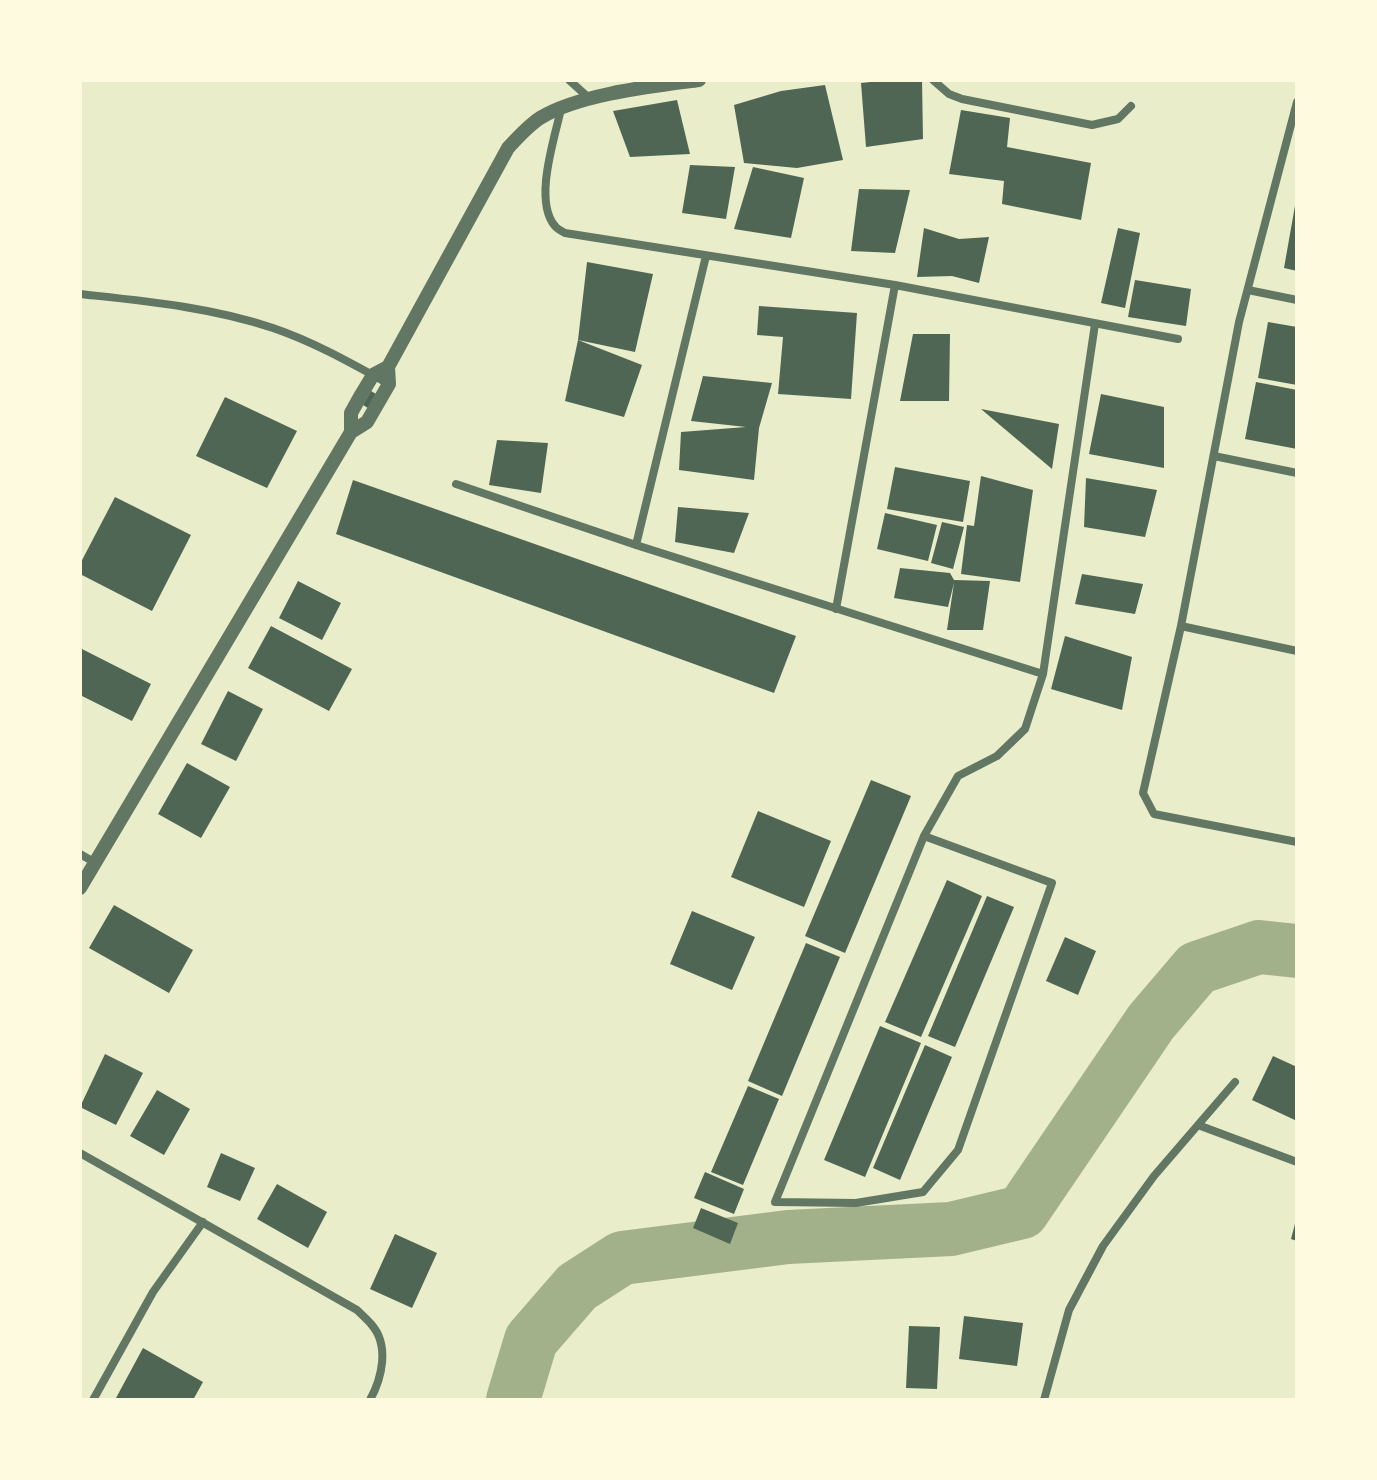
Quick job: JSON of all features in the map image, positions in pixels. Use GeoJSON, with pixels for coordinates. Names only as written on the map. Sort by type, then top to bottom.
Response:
{"type":"FeatureCollection","features":[{"type":"Feature","properties":{"kind":"street"},"geometry":{"type":"LineString","coordinates":[[569,80],[590,99]]}},
{"type":"Feature","properties":{"kind":"street"},"geometry":{"type":"LineString","coordinates":[[80,888],[351,432],[367,422],[389,384],[388,367],[508,148],[541,118],[561,108],[648,84],[699,80]]}},
{"type":"Feature","properties":{"kind":"street"},"geometry":{"type":"LineString","coordinates":[[933,80],[949,94],[962,99],[1092,125],[1118,119],[1131,106]]}},
{"type":"Feature","properties":{"kind":"street"},"geometry":{"type":"LineString","coordinates":[[1297,102],[1239,322],[1181,626],[1143,793],[1154,814],[1297,842]]}},
{"type":"Feature","properties":{"kind":"street"},"geometry":{"type":"LineString","coordinates":[[561,108],[545,192],[547,209],[554,225],[565,233],[895,285],[1178,339]]}},
{"type":"Feature","properties":{"kind":"street"},"geometry":{"type":"LineString","coordinates":[[636,545],[706,256]]}},
{"type":"Feature","properties":{"kind":"street"},"geometry":{"type":"LineString","coordinates":[[836,609],[895,285]]}},
{"type":"Feature","properties":{"kind":"street"},"geometry":{"type":"LineString","coordinates":[[1248,290],[1297,300]]}},
{"type":"Feature","properties":{"kind":"street"},"geometry":{"type":"LineString","coordinates":[[80,294],[218,313],[273,328],[321,348],[389,384]]}},
{"type":"Feature","properties":{"kind":"street"},"geometry":{"type":"LineString","coordinates":[[924,836],[1052,883],[958,1150],[923,1192],[856,1203],[775,1202],[924,836],[958,776],[997,756],[1025,729],[1043,674],[1095,324]]}},
{"type":"Feature","properties":{"kind":"street"},"geometry":{"type":"LineString","coordinates":[[351,432],[351,413],[373,375],[388,367]]}},
{"type":"Feature","properties":{"kind":"street"},"geometry":{"type":"LineString","coordinates":[[1214,456],[1297,473]]}},
{"type":"Feature","properties":{"kind":"street"},"geometry":{"type":"LineString","coordinates":[[456,484],[636,545],[1043,674]]}},
{"type":"Feature","properties":{"kind":"street"},"geometry":{"type":"LineString","coordinates":[[1181,626],[1297,651]]}},
{"type":"Feature","properties":{"kind":"street"},"geometry":{"type":"LineString","coordinates":[[80,854],[94,862]]}},
{"type":"Feature","properties":{"kind":"street"},"geometry":{"type":"LineString","coordinates":[[1044,1400],[1069,1310],[1103,1246],[1154,1176],[1235,1082]]}},
{"type":"Feature","properties":{"kind":"street"},"geometry":{"type":"LineString","coordinates":[[1198,1125],[1297,1162]]}},
{"type":"Feature","properties":{"kind":"street"},"geometry":{"type":"LineString","coordinates":[[80,1153],[357,1310],[374,1326],[382,1348],[382,1369],[370,1400]]}},
{"type":"Feature","properties":{"kind":"street"},"geometry":{"type":"LineString","coordinates":[[93,1400],[153,1292],[203,1222]]}},
{"type":"Feature","properties":{"kind":"building"},"geometry":{"type":"Polygon","coordinates":[[[922,80],[923,139],[866,147],[861,83],[922,80]]]}},
{"type":"Feature","properties":{"kind":"building"},"geometry":{"type":"Polygon","coordinates":[[[825,85],[843,160],[797,168],[744,163],[734,105],[781,91],[825,85]]]}},
{"type":"Feature","properties":{"kind":"building"},"geometry":{"type":"Polygon","coordinates":[[[677,100],[690,154],[630,157],[613,111],[677,100]]]}},
{"type":"Feature","properties":{"kind":"building"},"geometry":{"type":"Polygon","coordinates":[[[961,110],[1010,118],[1007,147],[1091,163],[1081,220],[1002,204],[1004,181],[949,174],[961,110]]]}},
{"type":"Feature","properties":{"kind":"building"},"geometry":{"type":"Polygon","coordinates":[[[690,165],[735,167],[726,219],[682,213],[690,165]]]}},
{"type":"Feature","properties":{"kind":"building"},"geometry":{"type":"Polygon","coordinates":[[[753,167],[804,178],[791,238],[734,229],[753,167]]]}},
{"type":"Feature","properties":{"kind":"building"},"geometry":{"type":"Polygon","coordinates":[[[859,189],[910,190],[895,253],[851,251],[859,189]]]}},
{"type":"Feature","properties":{"kind":"building"},"geometry":{"type":"Polygon","coordinates":[[[1297,200],[1297,271],[1284,268],[1297,200]]]}},
{"type":"Feature","properties":{"kind":"building"},"geometry":{"type":"Polygon","coordinates":[[[924,228],[959,239],[989,237],[979,283],[952,276],[917,277],[924,228]]]}},
{"type":"Feature","properties":{"kind":"building"},"geometry":{"type":"Polygon","coordinates":[[[1118,228],[1140,233],[1125,308],[1101,303],[1118,228]]]}},
{"type":"Feature","properties":{"kind":"building"},"geometry":{"type":"Polygon","coordinates":[[[587,262],[653,274],[635,352],[578,340],[587,262]]]}},
{"type":"Feature","properties":{"kind":"building"},"geometry":{"type":"Polygon","coordinates":[[[1135,280],[1191,289],[1186,326],[1128,317],[1135,280]]]}},
{"type":"Feature","properties":{"kind":"building"},"geometry":{"type":"Polygon","coordinates":[[[759,306],[857,313],[851,399],[778,394],[783,337],[757,335],[759,306]]]}},
{"type":"Feature","properties":{"kind":"building"},"geometry":{"type":"Polygon","coordinates":[[[1268,322],[1297,327],[1297,385],[1258,378],[1268,322]]]}},
{"type":"Feature","properties":{"kind":"building"},"geometry":{"type":"Polygon","coordinates":[[[913,334],[950,334],[949,401],[900,401],[913,334]]]}},
{"type":"Feature","properties":{"kind":"building"},"geometry":{"type":"Polygon","coordinates":[[[578,340],[642,365],[624,417],[565,401],[578,340]]]}},
{"type":"Feature","properties":{"kind":"building"},"geometry":{"type":"Polygon","coordinates":[[[703,376],[772,383],[759,428],[754,480],[679,470],[681,432],[746,427],[691,421],[703,376]]]}},
{"type":"Feature","properties":{"kind":"building"},"geometry":{"type":"Polygon","coordinates":[[[1256,382],[1297,390],[1297,449],[1245,439],[1256,382]]]}},
{"type":"Feature","properties":{"kind":"building"},"geometry":{"type":"Polygon","coordinates":[[[371,391],[376,394],[368,408],[363,405],[371,391]]]}},
{"type":"Feature","properties":{"kind":"building"},"geometry":{"type":"Polygon","coordinates":[[[1101,394],[1164,407],[1164,468],[1089,454],[1101,394]]]}},
{"type":"Feature","properties":{"kind":"building"},"geometry":{"type":"Polygon","coordinates":[[[225,397],[297,431],[267,488],[196,456],[225,397]]]}},
{"type":"Feature","properties":{"kind":"building"},"geometry":{"type":"Polygon","coordinates":[[[981,409],[1059,424],[1052,469],[981,409]]]}},
{"type":"Feature","properties":{"kind":"building"},"geometry":{"type":"Polygon","coordinates":[[[497,440],[548,443],[541,493],[489,485],[497,440]]]}},
{"type":"Feature","properties":{"kind":"building"},"geometry":{"type":"Polygon","coordinates":[[[895,467],[970,481],[963,522],[887,509],[895,467]]]}},
{"type":"Feature","properties":{"kind":"building"},"geometry":{"type":"Polygon","coordinates":[[[981,476],[1033,490],[1020,582],[961,574],[967,525],[974,526],[981,476]]]}},
{"type":"Feature","properties":{"kind":"building"},"geometry":{"type":"Polygon","coordinates":[[[1086,478],[1157,490],[1145,537],[1084,527],[1086,478]]]}},
{"type":"Feature","properties":{"kind":"building"},"geometry":{"type":"Polygon","coordinates":[[[353,480],[796,636],[774,693],[336,534],[353,480]]]}},
{"type":"Feature","properties":{"kind":"building"},"geometry":{"type":"Polygon","coordinates":[[[115,497],[191,535],[152,611],[80,574],[80,564],[115,497]]]}},
{"type":"Feature","properties":{"kind":"building"},"geometry":{"type":"Polygon","coordinates":[[[678,507],[749,513],[734,553],[675,542],[678,507]]]}},
{"type":"Feature","properties":{"kind":"building"},"geometry":{"type":"Polygon","coordinates":[[[885,513],[937,525],[928,561],[877,549],[885,513]]]}},
{"type":"Feature","properties":{"kind":"building"},"geometry":{"type":"Polygon","coordinates":[[[942,522],[964,527],[953,569],[931,563],[942,522]]]}},
{"type":"Feature","properties":{"kind":"building"},"geometry":{"type":"Polygon","coordinates":[[[900,568],[950,573],[954,580],[990,581],[983,630],[947,630],[954,583],[948,607],[894,598],[900,568]]]}},
{"type":"Feature","properties":{"kind":"building"},"geometry":{"type":"Polygon","coordinates":[[[1082,574],[1143,584],[1135,614],[1075,604],[1082,574]]]}},
{"type":"Feature","properties":{"kind":"building"},"geometry":{"type":"Polygon","coordinates":[[[298,581],[341,603],[322,640],[279,618],[298,581]]]}},
{"type":"Feature","properties":{"kind":"building"},"geometry":{"type":"Polygon","coordinates":[[[271,626],[352,669],[329,711],[248,668],[271,626]]]}},
{"type":"Feature","properties":{"kind":"building"},"geometry":{"type":"Polygon","coordinates":[[[1065,636],[1132,657],[1122,710],[1051,689],[1065,636]]]}},
{"type":"Feature","properties":{"kind":"building"},"geometry":{"type":"Polygon","coordinates":[[[80,648],[151,684],[132,721],[80,695],[80,648]]]}},
{"type":"Feature","properties":{"kind":"building"},"geometry":{"type":"Polygon","coordinates":[[[228,691],[263,709],[236,761],[201,744],[228,691]]]}},
{"type":"Feature","properties":{"kind":"building"},"geometry":{"type":"Polygon","coordinates":[[[187,763],[230,787],[201,838],[158,814],[187,763]]]}},
{"type":"Feature","properties":{"kind":"building"},"geometry":{"type":"Polygon","coordinates":[[[871,780],[911,796],[845,953],[805,936],[871,780]]]}},
{"type":"Feature","properties":{"kind":"building"},"geometry":{"type":"Polygon","coordinates":[[[758,811],[831,841],[804,907],[731,877],[758,811]]]}},
{"type":"Feature","properties":{"kind":"building"},"geometry":{"type":"Polygon","coordinates":[[[947,880],[982,896],[921,1037],[885,1022],[947,880]]]}},
{"type":"Feature","properties":{"kind":"building"},"geometry":{"type":"Polygon","coordinates":[[[987,896],[1014,907],[955,1047],[928,1036],[987,896]]]}},
{"type":"Feature","properties":{"kind":"building"},"geometry":{"type":"Polygon","coordinates":[[[114,905],[193,950],[169,993],[89,948],[114,905]]]}},
{"type":"Feature","properties":{"kind":"building"},"geometry":{"type":"Polygon","coordinates":[[[692,911],[755,937],[732,990],[670,964],[692,911]]]}},
{"type":"Feature","properties":{"kind":"building"},"geometry":{"type":"Polygon","coordinates":[[[1065,937],[1096,951],[1078,995],[1046,981],[1065,937]]]}},
{"type":"Feature","properties":{"kind":"building"},"geometry":{"type":"Polygon","coordinates":[[[806,943],[840,957],[782,1096],[748,1081],[806,943]]]}},
{"type":"Feature","properties":{"kind":"building"},"geometry":{"type":"Polygon","coordinates":[[[880,1026],[921,1043],[865,1177],[824,1160],[880,1026]]]}},
{"type":"Feature","properties":{"kind":"building"},"geometry":{"type":"Polygon","coordinates":[[[925,1045],[952,1057],[900,1180],[873,1168],[925,1045]]]}},
{"type":"Feature","properties":{"kind":"building"},"geometry":{"type":"Polygon","coordinates":[[[105,1054],[143,1073],[116,1125],[80,1107],[105,1054]]]}},
{"type":"Feature","properties":{"kind":"building"},"geometry":{"type":"Polygon","coordinates":[[[1273,1056],[1297,1067],[1297,1121],[1252,1100],[1273,1056]]]}},
{"type":"Feature","properties":{"kind":"building"},"geometry":{"type":"Polygon","coordinates":[[[748,1086],[779,1099],[743,1185],[711,1172],[748,1086]]]}},
{"type":"Feature","properties":{"kind":"building"},"geometry":{"type":"Polygon","coordinates":[[[157,1090],[190,1109],[164,1155],[130,1136],[157,1090]]]}},
{"type":"Feature","properties":{"kind":"building"},"geometry":{"type":"Polygon","coordinates":[[[221,1153],[255,1168],[240,1201],[207,1187],[221,1153]]]}},
{"type":"Feature","properties":{"kind":"building"},"geometry":{"type":"Polygon","coordinates":[[[705,1172],[744,1189],[734,1214],[694,1198],[705,1172]]]}},
{"type":"Feature","properties":{"kind":"building"},"geometry":{"type":"Polygon","coordinates":[[[277,1184],[327,1212],[308,1248],[257,1219],[277,1184]]]}},
{"type":"Feature","properties":{"kind":"building"},"geometry":{"type":"Polygon","coordinates":[[[701,1208],[738,1223],[730,1244],[693,1228],[701,1208]]]}},
{"type":"Feature","properties":{"kind":"building"},"geometry":{"type":"Polygon","coordinates":[[[1297,1220],[1297,1241],[1291,1239],[1297,1220]]]}},
{"type":"Feature","properties":{"kind":"building"},"geometry":{"type":"Polygon","coordinates":[[[395,1234],[437,1253],[412,1308],[370,1289],[395,1234]]]}},
{"type":"Feature","properties":{"kind":"building"},"geometry":{"type":"Polygon","coordinates":[[[964,1316],[1023,1323],[1017,1366],[959,1359],[964,1316]]]}},
{"type":"Feature","properties":{"kind":"building"},"geometry":{"type":"Polygon","coordinates":[[[909,1326],[940,1327],[937,1389],[906,1388],[909,1326]]]}},
{"type":"Feature","properties":{"kind":"building"},"geometry":{"type":"Polygon","coordinates":[[[143,1348],[203,1382],[193,1400],[116,1398],[143,1348]]]}},
{"type":"Feature","properties":{"kind":"waterway"},"geometry":{"type":"LineString","coordinates":[[513,1400],[531,1340],[577,1287],[622,1258],[788,1237],[951,1229],[1022,1212],[1151,1022],[1197,968],[1259,947],[1297,951]]}}]}
